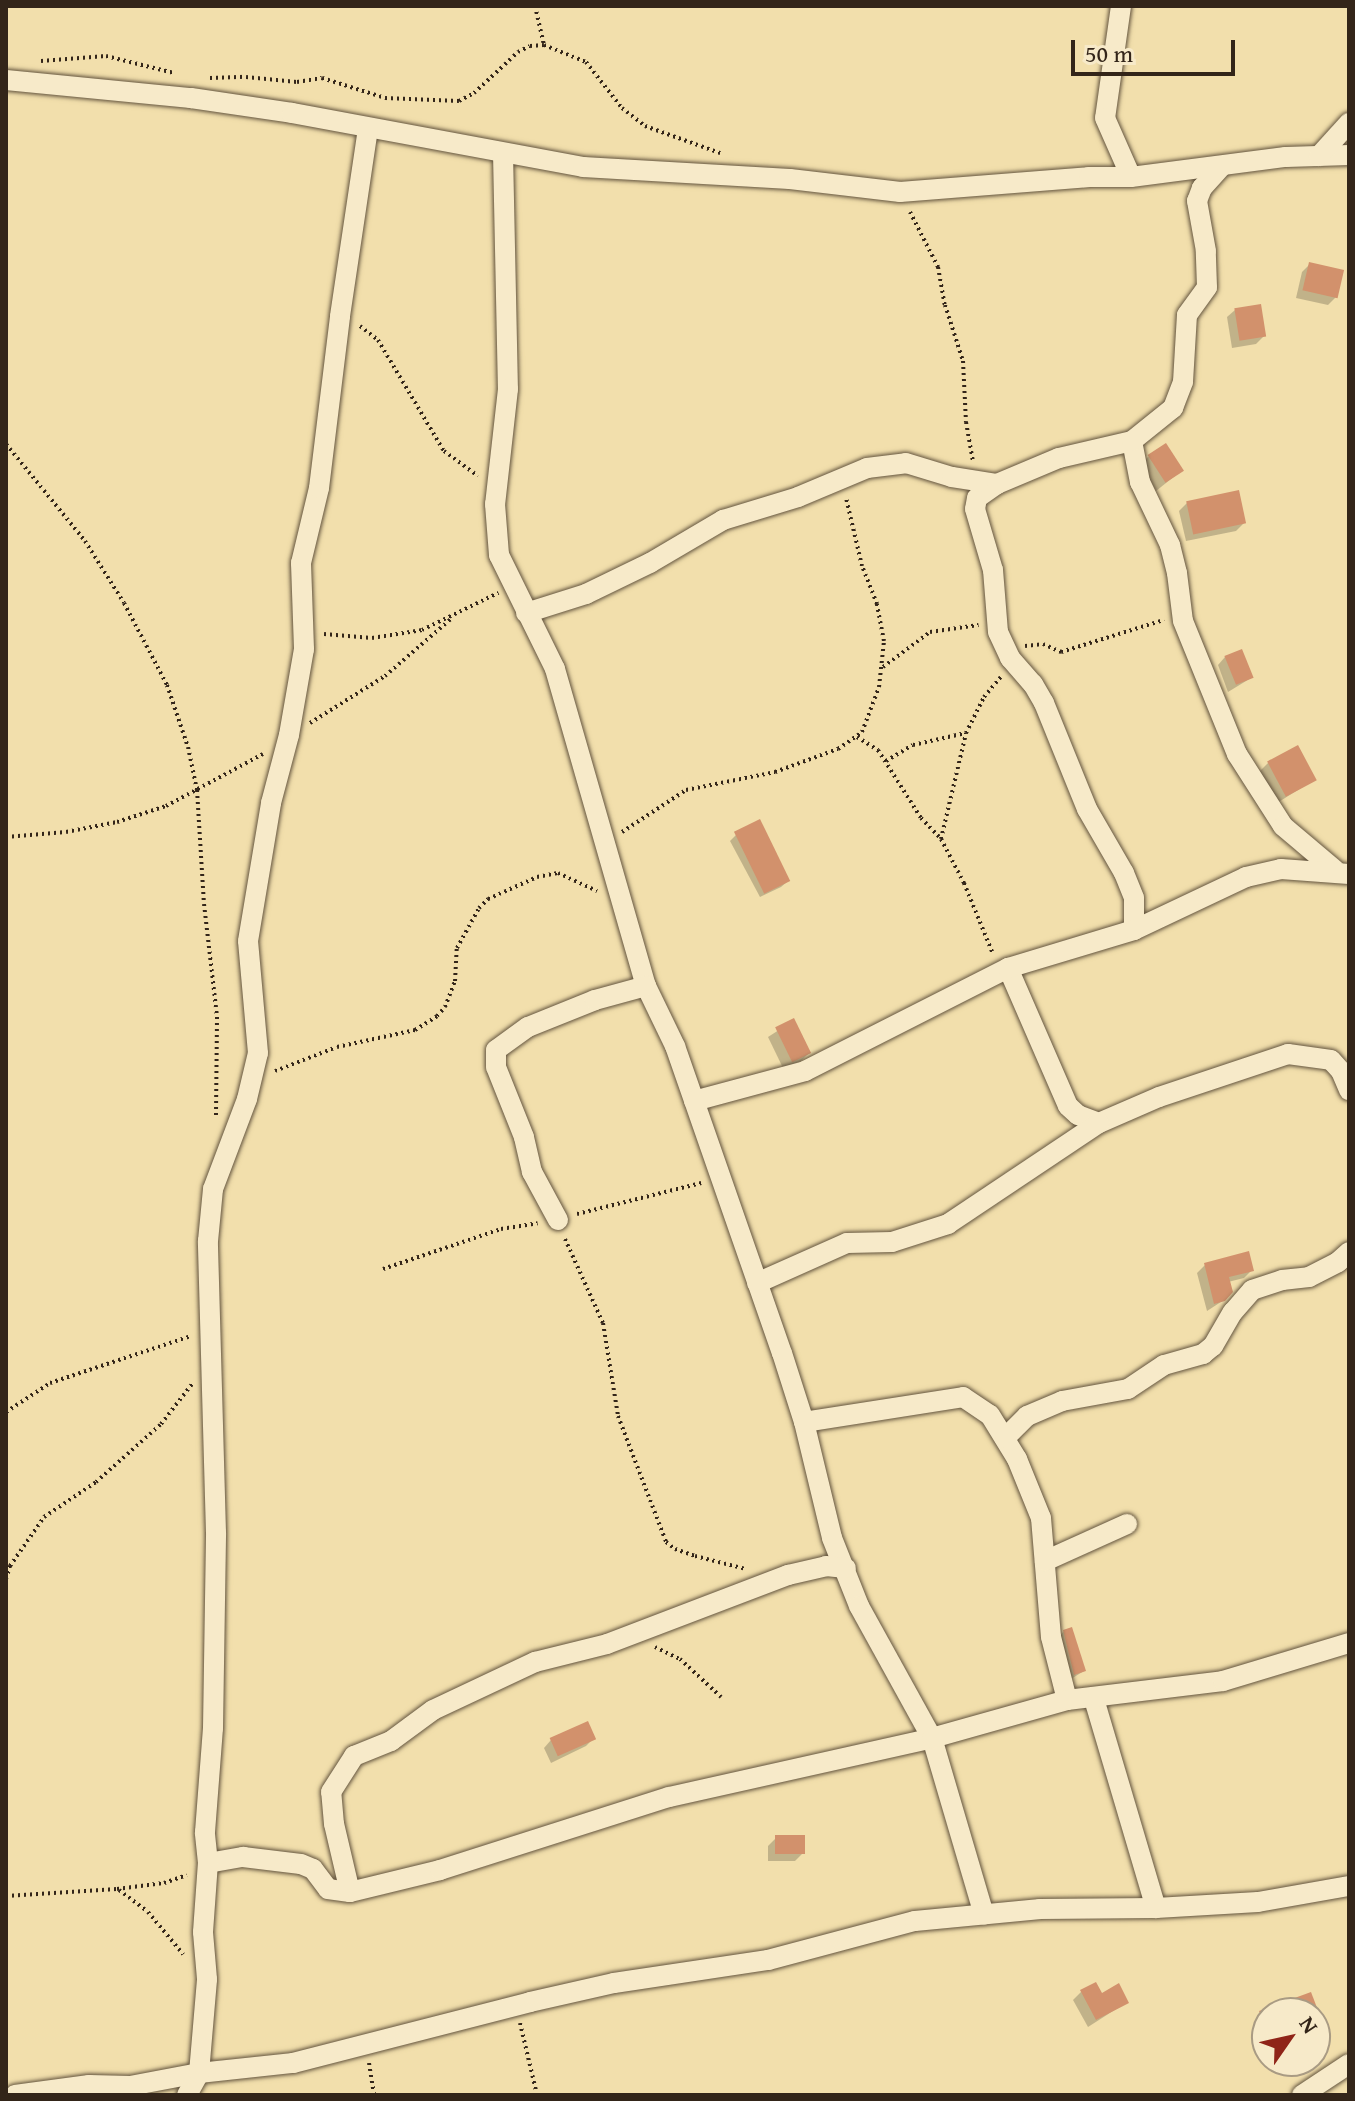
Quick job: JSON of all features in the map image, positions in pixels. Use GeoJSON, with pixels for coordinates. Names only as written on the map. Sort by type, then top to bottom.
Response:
{"type":"FeatureCollection","features":[{"type":"Feature","properties":{"kind":"street"},"geometry":{"type":"LineString","coordinates":[[1121,6],[1105,118],[1131,177]]}},
{"type":"Feature","properties":{"kind":"street"},"geometry":{"type":"LineString","coordinates":[[6,80],[191,98],[583,167],[764,177],[900,192],[1089,177],[1131,177],[1349,155]]}},
{"type":"Feature","properties":{"kind":"street"},"geometry":{"type":"LineString","coordinates":[[1319,156],[1349,123]]}},
{"type":"Feature","properties":{"kind":"street"},"geometry":{"type":"LineString","coordinates":[[187,2095],[199,2073],[207,1979],[203,1932],[208,1866],[205,1832],[213,1728],[216,1533],[208,1241],[213,1189],[253,1077],[259,1040],[252,1005],[248,941],[271,803],[289,735],[306,633],[301,563],[319,488],[340,316],[368,129]]}},
{"type":"Feature","properties":{"kind":"street"},"geometry":{"type":"LineString","coordinates":[[503,153],[508,389],[497,489],[497,545],[513,586],[555,669],[646,986],[675,1046],[757,1283],[804,1422],[821,1500],[859,1606],[932,1738],[984,1915]]}},
{"type":"Feature","properties":{"kind":"street"},"geometry":{"type":"LineString","coordinates":[[1134,930],[1134,898],[1124,873],[1087,809],[1044,703],[1001,639],[993,570],[975,509],[977,498],[988,484],[1059,458],[1132,441],[1173,408],[1183,382],[1187,315],[1207,287],[1206,251],[1197,201],[1202,188],[1221,167]]}},
{"type":"Feature","properties":{"kind":"street"},"geometry":{"type":"LineString","coordinates":[[1132,441],[1140,482],[1170,545],[1183,621],[1206,673],[1217,709],[1252,778],[1283,826],[1342,872]]}},
{"type":"Feature","properties":{"kind":"street"},"geometry":{"type":"LineString","coordinates":[[526,613],[586,594],[650,563],[723,520],[867,468],[906,463],[988,484]]}},
{"type":"Feature","properties":{"kind":"street"},"geometry":{"type":"LineString","coordinates":[[694,1101],[805,1071],[1004,970],[1134,930],[1246,877],[1281,869],[1342,872]]}},
{"type":"Feature","properties":{"kind":"street"},"geometry":{"type":"LineString","coordinates":[[1004,970],[1068,1106],[1078,1115],[1099,1123]]}},
{"type":"Feature","properties":{"kind":"street"},"geometry":{"type":"LineString","coordinates":[[558,1220],[532,1172],[519,1124],[496,1067],[496,1050],[528,1027],[595,1000],[646,986]]}},
{"type":"Feature","properties":{"kind":"street"},"geometry":{"type":"LineString","coordinates":[[757,1283],[847,1243],[892,1242],[948,1224],[1099,1123],[1159,1097],[1288,1054],[1331,1060],[1341,1071],[1349,1090]]}},
{"type":"Feature","properties":{"kind":"street"},"geometry":{"type":"LineString","coordinates":[[1005,1438],[1027,1416],[1053,1405],[1128,1389],[1164,1365],[1203,1354],[1213,1346],[1233,1312],[1252,1290],[1282,1280],[1309,1277],[1338,1262],[1349,1252]]}},
{"type":"Feature","properties":{"kind":"street"},"geometry":{"type":"LineString","coordinates":[[804,1422],[963,1397],[990,1415],[1026,1478],[1041,1518],[1051,1637],[1067,1700]]}},
{"type":"Feature","properties":{"kind":"street"},"geometry":{"type":"LineString","coordinates":[[1045,1561],[1127,1524]]}},
{"type":"Feature","properties":{"kind":"street"},"geometry":{"type":"LineString","coordinates":[[350,1892],[334,1824],[331,1792],[354,1756],[391,1741],[433,1710],[535,1662],[581,1653],[788,1575],[826,1566],[846,1568]]}},
{"type":"Feature","properties":{"kind":"street"},"geometry":{"type":"LineString","coordinates":[[208,1866],[243,1857],[301,1864],[313,1869],[328,1889],[350,1892],[440,1870],[669,1797],[932,1738],[1067,1700],[1223,1681],[1349,1643]]}},
{"type":"Feature","properties":{"kind":"street"},"geometry":{"type":"LineString","coordinates":[[1094,1699],[1156,1908]]}},
{"type":"Feature","properties":{"kind":"street"},"geometry":{"type":"LineString","coordinates":[[15,2095],[89,2085],[130,2086],[199,2073],[293,2063],[614,1983],[768,1960],[915,1921],[1040,1909],[1156,1908],[1258,1902],[1349,1886]]}},
{"type":"Feature","properties":{"kind":"street"},"geometry":{"type":"LineString","coordinates":[[1302,2095],[1349,2064]]}},
{"type":"Feature","properties":{"kind":"path"},"geometry":{"type":"LineString","coordinates":[[535,6],[544,45]]}},
{"type":"Feature","properties":{"kind":"path"},"geometry":{"type":"LineString","coordinates":[[202,78],[229,76],[297,82],[322,78],[385,98],[459,101],[474,93],[518,52],[530,46],[544,45],[573,54],[586,62],[622,108],[645,126],[734,158]]}},
{"type":"Feature","properties":{"kind":"path"},"geometry":{"type":"LineString","coordinates":[[32,62],[106,56],[184,75]]}},
{"type":"Feature","properties":{"kind":"path"},"geometry":{"type":"LineString","coordinates":[[900,192],[938,267],[966,375],[966,422],[988,484]]}},
{"type":"Feature","properties":{"kind":"path"},"geometry":{"type":"LineString","coordinates":[[340,316],[373,335],[448,456],[497,489]]}},
{"type":"Feature","properties":{"kind":"path"},"geometry":{"type":"LineString","coordinates":[[6,444],[85,541],[124,603],[167,685],[188,747],[197,790],[204,904],[217,1017],[216,1132]]}},
{"type":"Feature","properties":{"kind":"path"},"geometry":{"type":"LineString","coordinates":[[606,841],[686,790],[775,772],[838,749],[857,737],[872,708],[882,668],[884,641],[877,604],[862,566],[841,479]]}},
{"type":"Feature","properties":{"kind":"path"},"geometry":{"type":"LineString","coordinates":[[306,633],[395,637],[452,618],[513,586]]}},
{"type":"Feature","properties":{"kind":"path"},"geometry":{"type":"LineString","coordinates":[[6,837],[66,832],[117,822],[166,806],[249,764],[289,735],[385,676],[452,618]]}},
{"type":"Feature","properties":{"kind":"path"},"geometry":{"type":"LineString","coordinates":[[882,668],[916,641],[942,627],[988,625],[1001,639],[1043,644],[1061,652],[1149,623],[1183,621]]}},
{"type":"Feature","properties":{"kind":"path"},"geometry":{"type":"LineString","coordinates":[[941,839],[966,733],[991,687],[1017,667]]}},
{"type":"Feature","properties":{"kind":"path"},"geometry":{"type":"LineString","coordinates":[[886,761],[913,745],[966,733]]}},
{"type":"Feature","properties":{"kind":"path"},"geometry":{"type":"LineString","coordinates":[[857,737],[871,744],[886,761],[921,818],[941,839],[1004,970]]}},
{"type":"Feature","properties":{"kind":"path"},"geometry":{"type":"LineString","coordinates":[[253,1077],[337,1047],[415,1030],[437,1016],[445,1007],[455,981],[457,948],[488,899],[537,877],[558,873],[621,903]]}},
{"type":"Feature","properties":{"kind":"path"},"geometry":{"type":"LineString","coordinates":[[558,1220],[576,1269],[603,1323],[618,1416],[666,1542],[695,1556],[753,1571]]}},
{"type":"Feature","properties":{"kind":"path"},"geometry":{"type":"LineString","coordinates":[[6,1412],[50,1383],[210,1329]]}},
{"type":"Feature","properties":{"kind":"path"},"geometry":{"type":"LineString","coordinates":[[6,1579],[22,1547],[44,1517],[96,1482],[161,1424],[210,1362]]}},
{"type":"Feature","properties":{"kind":"path"},"geometry":{"type":"LineString","coordinates":[[622,1638],[670,1653],[721,1697]]}},
{"type":"Feature","properties":{"kind":"path"},"geometry":{"type":"LineString","coordinates":[[6,1896],[164,1883],[208,1866]]}},
{"type":"Feature","properties":{"kind":"path"},"geometry":{"type":"LineString","coordinates":[[117,1889],[148,1912],[207,1979]]}},
{"type":"Feature","properties":{"kind":"path"},"geometry":{"type":"LineString","coordinates":[[518,2006],[537,2095]]}},
{"type":"Feature","properties":{"kind":"path"},"geometry":{"type":"LineString","coordinates":[[366,2045],[374,2095]]}},
{"type":"Feature","properties":{"kind":"building"},"geometry":{"type":"Polygon","coordinates":[[[1309,262],[1344,270],[1338,298],[1302,290],[1309,262]]]}},
{"type":"Feature","properties":{"kind":"building"},"geometry":{"type":"Polygon","coordinates":[[[1261,304],[1266,337],[1239,341],[1234,308],[1261,304]]]}},
{"type":"Feature","properties":{"kind":"building"},"geometry":{"type":"Polygon","coordinates":[[[1166,443],[1184,471],[1166,483],[1148,455],[1166,443]]]}},
{"type":"Feature","properties":{"kind":"building"},"geometry":{"type":"Polygon","coordinates":[[[1239,490],[1246,523],[1193,534],[1186,501],[1239,490]]]}},
{"type":"Feature","properties":{"kind":"building"},"geometry":{"type":"Polygon","coordinates":[[[1242,649],[1254,678],[1236,685],[1224,656],[1242,649]]]}},
{"type":"Feature","properties":{"kind":"building"},"geometry":{"type":"Polygon","coordinates":[[[1298,745],[1317,780],[1286,797],[1267,761],[1298,745]]]}},
{"type":"Feature","properties":{"kind":"building"},"geometry":{"type":"Polygon","coordinates":[[[760,819],[790,881],[764,894],[734,832],[760,819]]]}},
{"type":"Feature","properties":{"kind":"building"},"geometry":{"type":"Polygon","coordinates":[[[794,1018],[811,1053],[792,1062],[775,1027],[794,1018]]]}},
{"type":"Feature","properties":{"kind":"building"},"geometry":{"type":"Polygon","coordinates":[[[1249,1251],[1254,1271],[1229,1277],[1233,1292],[1225,1301],[1214,1304],[1204,1263],[1249,1251]]]}},
{"type":"Feature","properties":{"kind":"building"},"geometry":{"type":"Polygon","coordinates":[[[1072,1627],[1086,1671],[1074,1675],[1063,1630],[1072,1627]]]}},
{"type":"Feature","properties":{"kind":"building"},"geometry":{"type":"Polygon","coordinates":[[[588,1721],[596,1739],[558,1756],[550,1738],[588,1721]]]}},
{"type":"Feature","properties":{"kind":"building"},"geometry":{"type":"Polygon","coordinates":[[[775,1835],[805,1835],[805,1854],[775,1854],[775,1835]]]}},
{"type":"Feature","properties":{"kind":"building"},"geometry":{"type":"Polygon","coordinates":[[[1096,1982],[1102,1993],[1119,1983],[1129,2003],[1096,2020],[1080,1990],[1096,1982]]]}}]}
